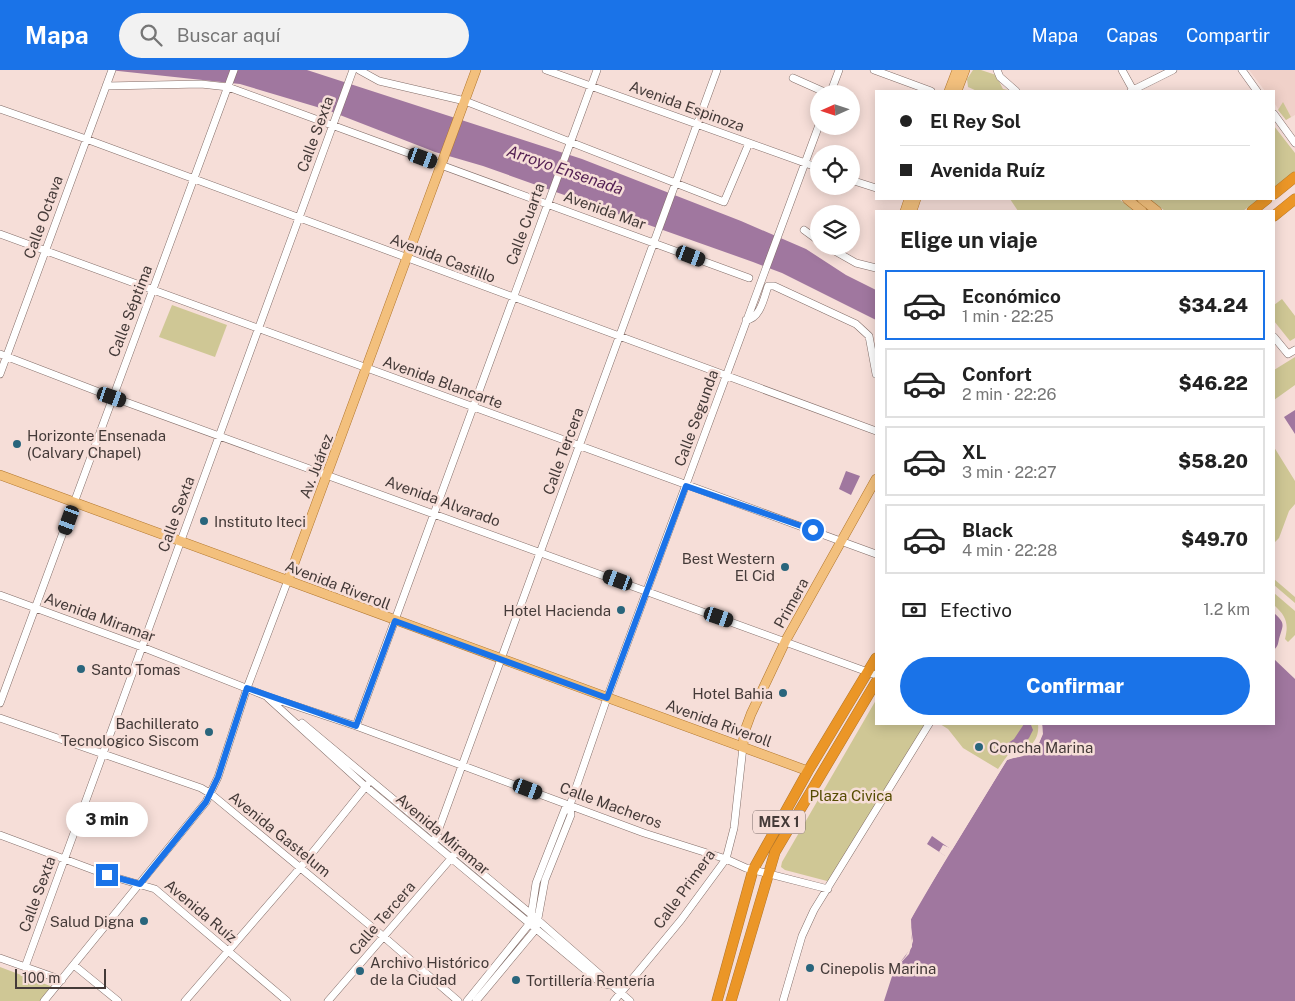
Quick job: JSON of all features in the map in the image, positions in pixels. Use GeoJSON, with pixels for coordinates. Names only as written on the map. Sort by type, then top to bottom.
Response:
{"type":"FeatureCollection","features":[{"type":"Feature","properties":{"kind":"highway"},"geometry":{"type":"LineString","coordinates":[[1275,193],[1295,176]]}},
{"type":"Feature","properties":{"kind":"highway"},"geometry":{"type":"LineString","coordinates":[[1275,215],[1295,199]]}},
{"type":"Feature","properties":{"kind":"highway"},"geometry":{"type":"LineString","coordinates":[[1253,210],[1266,200]]}},
{"type":"Feature","properties":{"kind":"highway","name":"MEX 1"},"geometry":{"type":"LineString","coordinates":[[717,1001],[753,870],[808,771],[872,673]]}},
{"type":"Feature","properties":{"kind":"highway","name":"MEX 1"},"geometry":{"type":"LineString","coordinates":[[732,1001],[776,852],[875,684]]}},
{"type":"Feature","properties":{"kind":"main road","name":"Av. Juárez"},"geometry":{"type":"LineString","coordinates":[[288,580],[476,70]]}},
{"type":"Feature","properties":{"kind":"main road"},"geometry":{"type":"LineString","coordinates":[[949,90],[957,70]]}},
{"type":"Feature","properties":{"kind":"main road"},"geometry":{"type":"LineString","coordinates":[[957,90],[966,70]]}},
{"type":"Feature","properties":{"kind":"main road"},"geometry":{"type":"LineString","coordinates":[[1128,200],[1141,210]]}},
{"type":"Feature","properties":{"kind":"main road"},"geometry":{"type":"LineString","coordinates":[[1143,200],[1156,210]]}},
{"type":"Feature","properties":{"kind":"main road","name":"Avenida Riveroll"},"geometry":{"type":"LineString","coordinates":[[0,475],[808,771]]}},
{"type":"Feature","properties":{"kind":"main road","name":"Primera"},"geometry":{"type":"LineString","coordinates":[[743,747],[744,733],[751,714],[786,640],[875,481]]}},
{"type":"Feature","properties":{"kind":"street","name":"Calle Octava"},"geometry":{"type":"LineString","coordinates":[[0,374],[3,355],[45,250],[112,70]]}},
{"type":"Feature","properties":{"kind":"street","name":"Calle Séptima"},"geometry":{"type":"LineString","coordinates":[[0,703],[234,70]]}},
{"type":"Feature","properties":{"kind":"street","name":"Avenida Espinoza"},"geometry":{"type":"LineString","coordinates":[[546,70],[810,165]]}},
{"type":"Feature","properties":{"kind":"street","name":"Calle Cuarta"},"geometry":{"type":"LineString","coordinates":[[356,726],[597,70]]}},
{"type":"Feature","properties":{"kind":"street","name":"Calle Tercera"},"geometry":{"type":"LineString","coordinates":[[435,839],[699,124],[717,70]]}},
{"type":"Feature","properties":{"kind":"street"},"geometry":{"type":"LineString","coordinates":[[833,85],[839,70]]}},
{"type":"Feature","properties":{"kind":"street"},"geometry":{"type":"LineString","coordinates":[[874,70],[928,90]]}},
{"type":"Feature","properties":{"kind":"street"},"geometry":{"type":"LineString","coordinates":[[991,70],[997,70],[1000,77],[1015,90]]}},
{"type":"Feature","properties":{"kind":"street"},"geometry":{"type":"LineString","coordinates":[[1122,70],[1132,90]]}},
{"type":"Feature","properties":{"kind":"street"},"geometry":{"type":"LineString","coordinates":[[1134,90],[1172,70]]}},
{"type":"Feature","properties":{"kind":"street"},"geometry":{"type":"LineString","coordinates":[[1242,70],[1256,90]]}},
{"type":"Feature","properties":{"kind":"street"},"geometry":{"type":"LineString","coordinates":[[355,71],[378,81],[465,101],[569,146],[726,202],[749,143]]}},
{"type":"Feature","properties":{"kind":"street","name":"Calle Sexta"},"geometry":{"type":"LineString","coordinates":[[25,967],[333,124],[355,71]]}},
{"type":"Feature","properties":{"kind":"street"},"geometry":{"type":"LineString","coordinates":[[792,78],[810,86]]}},
{"type":"Feature","properties":{"kind":"street","name":"Avenida Mar"},"geometry":{"type":"LineString","coordinates":[[106,86],[201,84],[228,87],[441,165],[548,200],[655,239],[749,278]]}},
{"type":"Feature","properties":{"kind":"street","name":"Avenida Castillo"},"geometry":{"type":"LineString","coordinates":[[0,109],[86,139],[513,299],[875,431]]}},
{"type":"Feature","properties":{"kind":"street"},"geometry":{"type":"LineString","coordinates":[[1275,115],[1295,143]]}},
{"type":"Feature","properties":{"kind":"street","name":"Calle Segunda"},"geometry":{"type":"LineString","coordinates":[[467,1001],[538,921],[540,898],[545,880],[607,698],[815,135]]}},
{"type":"Feature","properties":{"kind":"street"},"geometry":{"type":"LineString","coordinates":[[860,183],[875,188]]}},
{"type":"Feature","properties":{"kind":"street"},"geometry":{"type":"LineString","coordinates":[[804,230],[810,234]]}},
{"type":"Feature","properties":{"kind":"street","name":"Avenida Blancarte"},"geometry":{"type":"LineString","coordinates":[[0,234],[875,554]]}},
{"type":"Feature","properties":{"kind":"street"},"geometry":{"type":"LineString","coordinates":[[842,255],[856,263],[875,268]]}},
{"type":"Feature","properties":{"kind":"street"},"geometry":{"type":"LineString","coordinates":[[747,317],[750,320],[759,312],[768,286],[774,286],[856,324],[869,336],[875,369]]}},
{"type":"Feature","properties":{"kind":"street"},"geometry":{"type":"LineString","coordinates":[[1275,338],[1292,352]]}},
{"type":"Feature","properties":{"kind":"street","name":"Avenida Alvarado"},"geometry":{"type":"LineString","coordinates":[[3,355],[112,397],[220,434],[872,673]]}},
{"type":"Feature","properties":{"kind":"street","name":"Av. Juárez"},"geometry":{"type":"LineString","coordinates":[[62,980],[199,812],[210,794],[247,688],[288,580]]}},
{"type":"Feature","properties":{"kind":"street","name":"Avenida Miramar"},"geometry":{"type":"LineString","coordinates":[[0,595],[247,688]]}},
{"type":"Feature","properties":{"kind":"street","name":"Calle Macheros"},"geometry":{"type":"LineString","coordinates":[[247,688],[463,765],[569,809],[726,859],[753,870],[828,889]]}},
{"type":"Feature","properties":{"kind":"street","name":"Avenida Miramar"},"geometry":{"type":"LineString","coordinates":[[266,696],[601,983],[609,985],[630,1001]]}},
{"type":"Feature","properties":{"kind":"street"},"geometry":{"type":"LineString","coordinates":[[300,725],[309,710]]}},
{"type":"Feature","properties":{"kind":"street","name":"Avenida Gastelum"},"geometry":{"type":"LineString","coordinates":[[0,718],[200,788],[210,794],[384,937],[458,1001]]}},
{"type":"Feature","properties":{"kind":"street"},"geometry":{"type":"LineString","coordinates":[[783,1001],[802,936],[814,910],[928,725]]}},
{"type":"Feature","properties":{"kind":"street","name":"Calle Primera"},"geometry":{"type":"LineString","coordinates":[[614,1001],[681,920],[726,859],[734,828],[743,747]]}},
{"type":"Feature","properties":{"kind":"street"},"geometry":{"type":"LineString","coordinates":[[185,1001],[227,950],[300,868],[368,784]]}},
{"type":"Feature","properties":{"kind":"street","name":"Calle Segunda"},"geometry":{"type":"LineString","coordinates":[[476,1001],[533,926],[532,915],[536,883],[569,809]]}},
{"type":"Feature","properties":{"kind":"street","name":"Avenida Ruíz"},"geometry":{"type":"LineString","coordinates":[[0,835],[107,875],[155,889],[288,1001]]}},
{"type":"Feature","properties":{"kind":"street","name":"Calle Tercera"},"geometry":{"type":"LineString","coordinates":[[328,1001],[453,855]]}},
{"type":"Feature","properties":{"kind":"street","name":"Avenida Miramar"},"geometry":{"type":"LineString","coordinates":[[453,855],[532,915],[606,978],[609,985]]}},
{"type":"Feature","properties":{"kind":"street"},"geometry":{"type":"LineString","coordinates":[[0,958],[62,980],[44,1001]]}},
{"type":"Feature","properties":{"kind":"street"},"geometry":{"type":"LineString","coordinates":[[75,966],[118,1001]]}},
{"type":"Feature","properties":{"kind":"shaded area"},"geometry":{"type":"Polygon","coordinates":[[[1249,70],[1295,70],[1295,115],[1286,120],[1275,104],[1275,90],[1264,90],[1249,70]]]}},
{"type":"Feature","properties":{"kind":"green space"},"geometry":{"type":"Polygon","coordinates":[[[973,70],[981,70],[996,75],[1003,89],[1008,90],[975,90],[968,87],[967,79],[973,70]]]}},
{"type":"Feature","properties":{"kind":"green space"},"geometry":{"type":"Polygon","coordinates":[[[1283,102],[1291,117],[1286,120],[1278,110],[1283,102]]]}},
{"type":"Feature","properties":{"kind":"green space"},"geometry":{"type":"Polygon","coordinates":[[[1275,127],[1295,153],[1295,171],[1275,186],[1275,127]]]}},
{"type":"Feature","properties":{"kind":"green space"},"geometry":{"type":"Polygon","coordinates":[[[1011,200],[1120,200],[1133,210],[1017,210],[1011,200]]]}},
{"type":"Feature","properties":{"kind":"green space"},"geometry":{"type":"Polygon","coordinates":[[[1151,200],[1258,200],[1244,210],[1164,210],[1151,200]]]}},
{"type":"Feature","properties":{"kind":"green space"},"geometry":{"type":"Polygon","coordinates":[[[1282,299],[1295,316],[1295,338],[1290,341],[1275,322],[1275,304],[1282,299]]]}},
{"type":"Feature","properties":{"kind":"green space"},"geometry":{"type":"Polygon","coordinates":[[[172,305],[227,325],[215,357],[159,337],[172,305]]]}},
{"type":"Feature","properties":{"kind":"green space"},"geometry":{"type":"Polygon","coordinates":[[[1295,357],[1295,385],[1275,399],[1275,369],[1295,357]]]}},
{"type":"Feature","properties":{"kind":"green space"},"geometry":{"type":"Polygon","coordinates":[[[1275,449],[1295,481],[1295,504],[1289,511],[1279,538],[1275,542],[1275,449]]]}},
{"type":"Feature","properties":{"kind":"green space"},"geometry":{"type":"Polygon","coordinates":[[[1275,580],[1295,597],[1295,603],[1275,586],[1275,580]]]}},
{"type":"Feature","properties":{"kind":"green space"},"geometry":{"type":"Polygon","coordinates":[[[1275,594],[1295,611],[1295,635],[1288,642],[1285,639],[1286,620],[1275,606],[1275,594]]]}},
{"type":"Feature","properties":{"kind":"green space","name":"Plaza Civica"},"geometry":{"type":"Polygon","coordinates":[[[875,702],[875,725],[924,725],[835,877],[827,881],[785,870],[781,867],[782,862],[875,702]]]}},
{"type":"Feature","properties":{"kind":"green space"},"geometry":{"type":"Polygon","coordinates":[[[942,725],[1038,725],[1035,741],[1027,748],[1010,752],[998,769],[963,748],[948,729],[942,725]]]}},
{"type":"Feature","properties":{"kind":"green space"},"geometry":{"type":"Polygon","coordinates":[[[0,967],[53,987],[41,1001],[0,1001],[0,967]]]}},
{"type":"Feature","properties":{"kind":"water","name":"Arroyo Ensenada"},"geometry":{"type":"Polygon","coordinates":[[[109,70],[307,70],[582,159],[741,221],[806,249],[810,252],[810,255],[815,255],[846,275],[875,290],[875,320],[782,273],[483,166],[435,152],[327,110],[240,84],[109,70]]]}},
{"type":"Feature","properties":{"kind":"water"},"geometry":{"type":"Polygon","coordinates":[[[1295,410],[1295,434],[1284,417],[1295,410]]]}},
{"type":"Feature","properties":{"kind":"water"},"geometry":{"type":"Polygon","coordinates":[[[846,471],[860,476],[851,495],[839,489],[846,471]]]}},
{"type":"Feature","properties":{"kind":"water"},"geometry":{"type":"Polygon","coordinates":[[[1275,614],[1282,622],[1278,645],[1275,649],[1275,614]]]}},
{"type":"Feature","properties":{"kind":"water"},"geometry":{"type":"Polygon","coordinates":[[[1275,660],[1295,679],[1295,1001],[884,1001],[894,970],[912,947],[911,919],[947,857],[927,844],[932,836],[952,850],[1007,760],[1028,754],[1036,748],[1041,739],[1042,725],[1275,725],[1275,660]]]}},
{"type":"Feature","properties":{"kind":"water"},"geometry":{"type":"Polygon","coordinates":[[[1023,725],[1031,725],[1033,730],[1029,738],[1022,745],[1013,742],[1005,752],[1001,752],[1001,748],[1014,739],[1023,725]]]}},
{"type":"Feature","properties":{"kind":"pier"},"geometry":{"type":"Polygon","coordinates":[[[1040,725],[1042,725],[1043,734],[1039,743],[1030,753],[1007,760],[917,907],[910,921],[913,941],[909,954],[894,970],[882,1001],[893,969],[905,957],[910,948],[912,938],[908,922],[945,856],[939,852],[943,845],[950,848],[1005,759],[1029,751],[1037,742],[1040,725]]]}},
{"type":"Feature","properties":{"kind":"place","name":"Horizonte Ensenada (Calvary Chapel)"},"geometry":{"type":"Point","coordinates":[17,444]}},
{"type":"Feature","properties":{"kind":"place","name":"Instituto Iteci"},"geometry":{"type":"Point","coordinates":[204,521]}},
{"type":"Feature","properties":{"kind":"place","name":"Best Western El Cid"},"geometry":{"type":"Point","coordinates":[785,567]}},
{"type":"Feature","properties":{"kind":"place","name":"Hotel Hacienda"},"geometry":{"type":"Point","coordinates":[621,610]}},
{"type":"Feature","properties":{"kind":"place","name":"Santo Tomas"},"geometry":{"type":"Point","coordinates":[81,669]}},
{"type":"Feature","properties":{"kind":"place","name":"Hotel Bahia"},"geometry":{"type":"Point","coordinates":[783,693]}},
{"type":"Feature","properties":{"kind":"place","name":"Bachillerato Tecnologico Siscom"},"geometry":{"type":"Point","coordinates":[209,732]}},
{"type":"Feature","properties":{"kind":"place","name":"Concha Marina"},"geometry":{"type":"Point","coordinates":[979,747]}},
{"type":"Feature","properties":{"kind":"place","name":"Salud Digna"},"geometry":{"type":"Point","coordinates":[144,921]}},
{"type":"Feature","properties":{"kind":"place","name":"Cinepolis Marina"},"geometry":{"type":"Point","coordinates":[810,968]}},
{"type":"Feature","properties":{"kind":"place","name":"Archivo Histórico de la Ciudad"},"geometry":{"type":"Point","coordinates":[360,971]}},
{"type":"Feature","properties":{"kind":"place","name":"Tortillería Rentería"},"geometry":{"type":"Point","coordinates":[516,980]}},
{"type":"Feature","properties":{"kind":"route"},"geometry":{"type":"LineString","coordinates":[[107,875],[140,884],[199,812],[218,777],[247,688],[356,726],[395,621],[607,698],[686,486],[813,530]]}}]}
